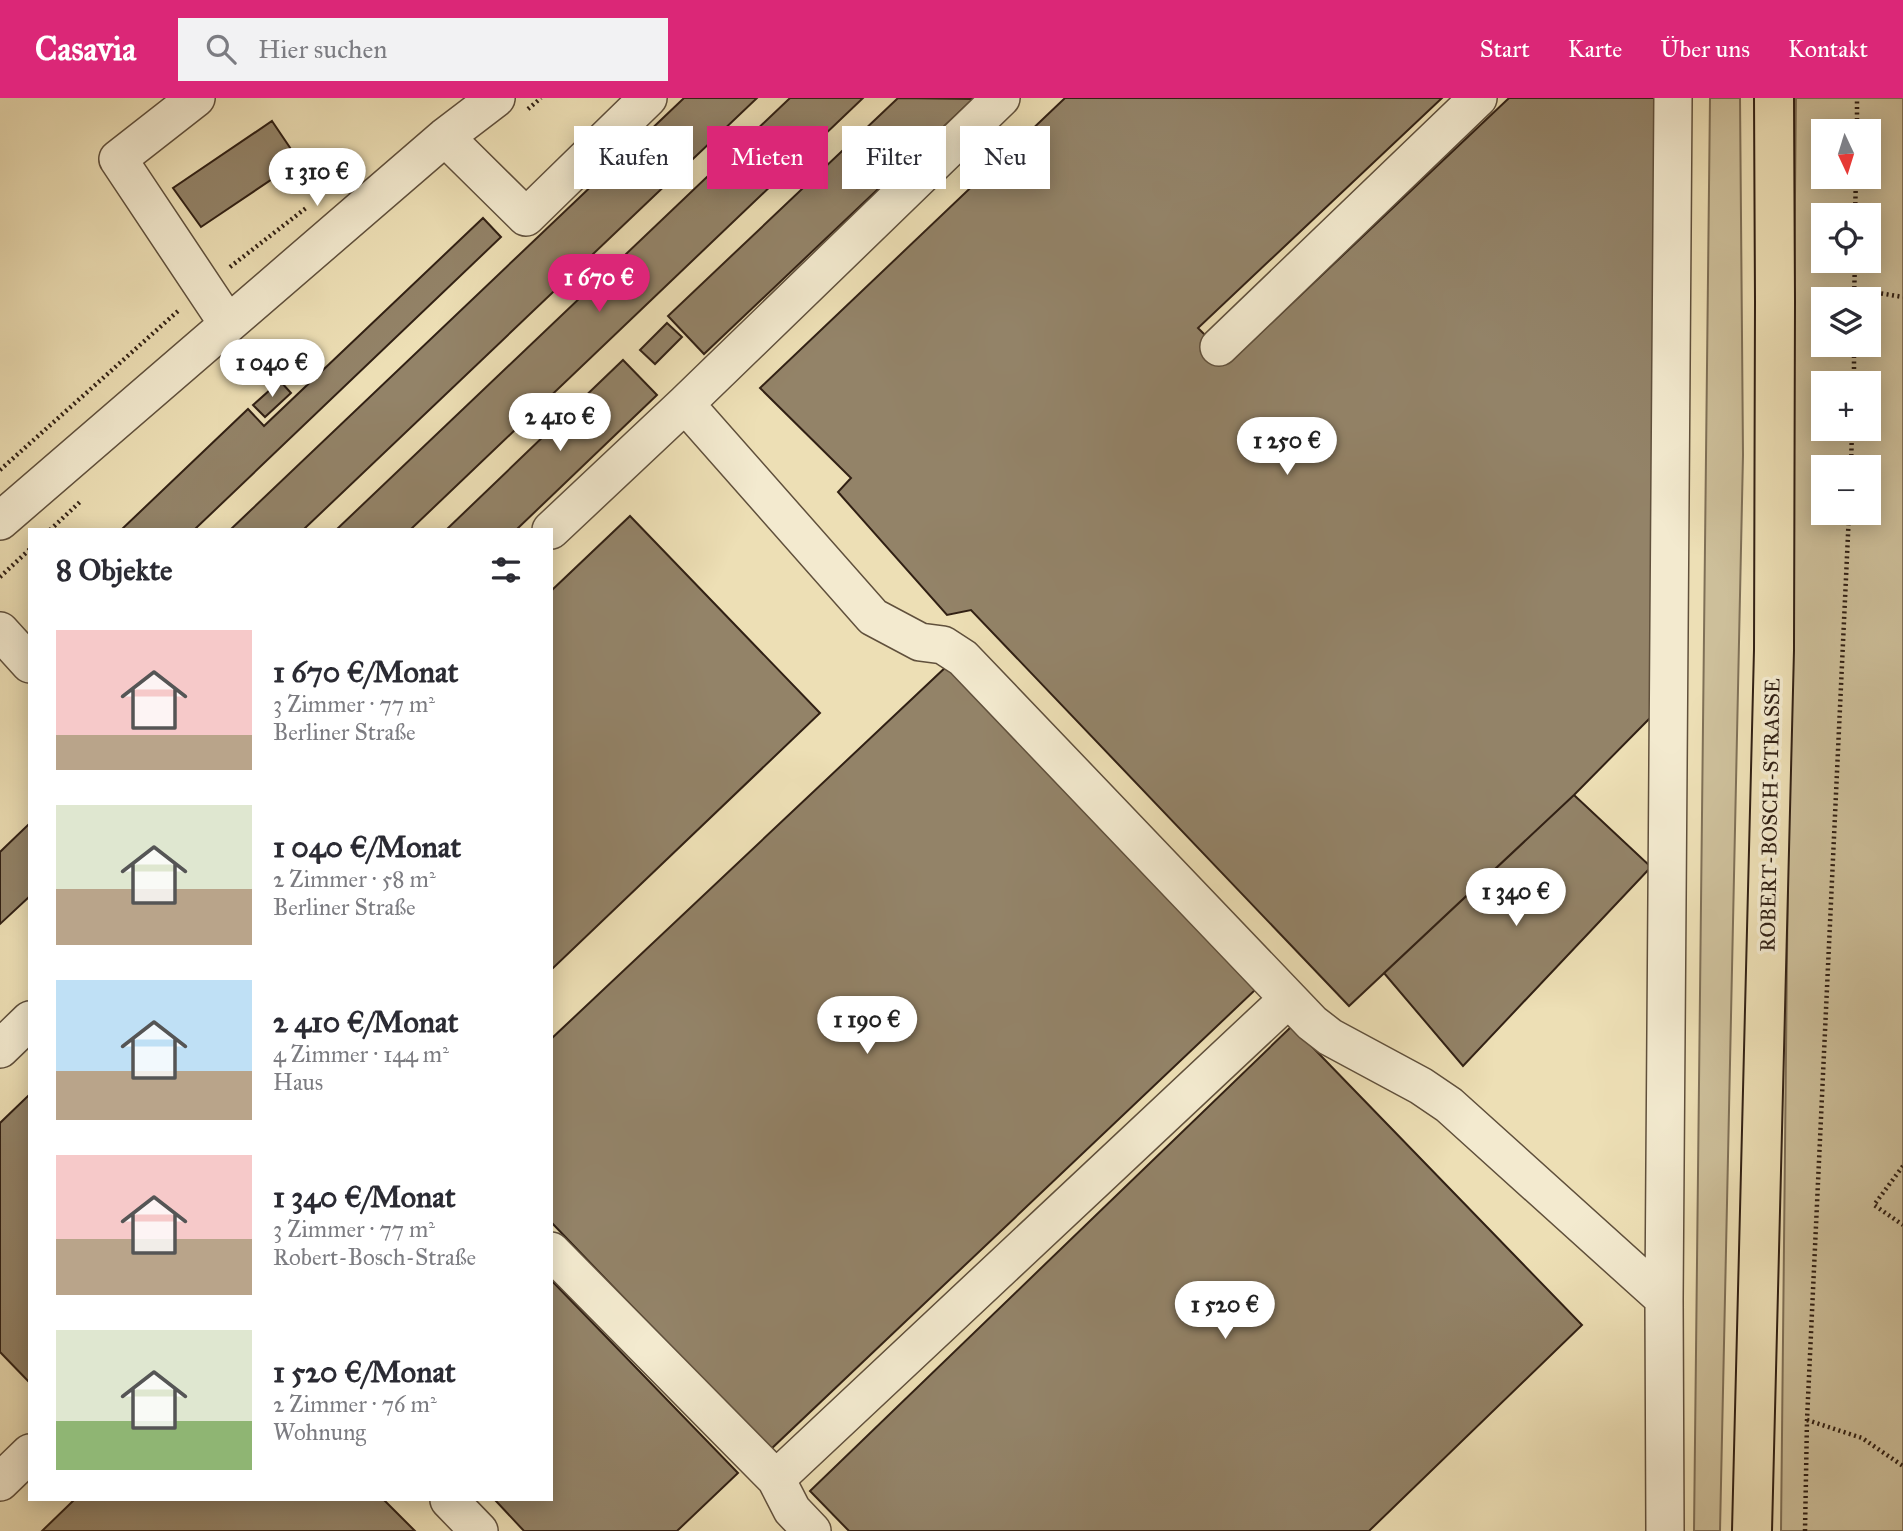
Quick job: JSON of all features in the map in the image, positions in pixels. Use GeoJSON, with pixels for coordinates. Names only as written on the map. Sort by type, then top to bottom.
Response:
{"type":"FeatureCollection","features":[{"type":"Feature","properties":{"kind":"main road","name":"ROBERT-BOSCH-STRASSE"},"geometry":{"type":"LineString","coordinates":[[1752,1531],[1773,664],[1774,98]]}},
{"type":"Feature","properties":{"kind":"street"},"geometry":{"type":"LineString","coordinates":[[196,98],[118,159],[228,324]]}},
{"type":"Feature","properties":{"kind":"street"},"geometry":{"type":"LineString","coordinates":[[0,520],[444,137],[496,98]]}},
{"type":"Feature","properties":{"kind":"street"},"geometry":{"type":"LineString","coordinates":[[444,137],[526,217],[648,98]]}},
{"type":"Feature","properties":{"kind":"street"},"geometry":{"type":"LineString","coordinates":[[553,528],[1000,98]]}},
{"type":"Feature","properties":{"kind":"street"},"geometry":{"type":"LineString","coordinates":[[1219,347],[1478,98]]}},
{"type":"Feature","properties":{"kind":"street"},"geometry":{"type":"LineString","coordinates":[[1664,1531],[1673,98]]}},
{"type":"Feature","properties":{"kind":"street"},"geometry":{"type":"LineString","coordinates":[[685,404],[873,617],[920,642],[943,645],[963,657],[1287,999],[1330,1037],[1421,1086],[1449,1105],[1664,1298]]}},
{"type":"Feature","properties":{"kind":"street"},"geometry":{"type":"LineString","coordinates":[[0,631],[28,662]]}},
{"type":"Feature","properties":{"kind":"street"},"geometry":{"type":"LineString","coordinates":[[553,1253],[788,1513],[1287,999]]}},
{"type":"Feature","properties":{"kind":"street"},"geometry":{"type":"LineString","coordinates":[[0,1049],[28,1022]]}},
{"type":"Feature","properties":{"kind":"street"},"geometry":{"type":"LineString","coordinates":[[0,1482],[28,1455]]}},
{"type":"Feature","properties":{"kind":"street"},"geometry":{"type":"LineString","coordinates":[[450,1501],[479,1531]]}},
{"type":"Feature","properties":{"kind":"path"},"geometry":{"type":"LineString","coordinates":[[1857,98],[1857,119]]}},
{"type":"Feature","properties":{"kind":"path"},"geometry":{"type":"LineString","coordinates":[[1881,293],[1903,297]]}},
{"type":"Feature","properties":{"kind":"path"},"geometry":{"type":"LineString","coordinates":[[1805,1531],[1807,1420],[1848,525]]}},
{"type":"Feature","properties":{"kind":"path"},"geometry":{"type":"LineString","coordinates":[[0,576],[28,551]]}},
{"type":"Feature","properties":{"kind":"path"},"geometry":{"type":"LineString","coordinates":[[1903,1167],[1874,1205],[1903,1225]]}},
{"type":"Feature","properties":{"kind":"path"},"geometry":{"type":"LineString","coordinates":[[1807,1420],[1862,1438],[1903,1466]]}},
{"type":"Feature","properties":{"kind":"shaded area"},"geometry":{"type":"Polygon","coordinates":[[[1710,98],[1740,98],[1743,455],[1720,1531],[1694,1531],[1710,98]]]}},
{"type":"Feature","properties":{"kind":"shaded area"},"geometry":{"type":"Polygon","coordinates":[[[1796,98],[1903,98],[1903,1531],[1781,1531],[1796,98]]]}},
{"type":"Feature","properties":{"kind":"building"},"geometry":{"type":"Polygon","coordinates":[[[684,98],[757,98],[728,126],[707,126],[707,146],[693,159],[693,126],[655,126],[684,98]]]}},
{"type":"Feature","properties":{"kind":"building"},"geometry":{"type":"Polygon","coordinates":[[[790,98],[863,98],[828,131],[828,126],[761,126],[790,98]]]}},
{"type":"Feature","properties":{"kind":"building"},"geometry":{"type":"Polygon","coordinates":[[[898,98],[973,99],[945,126],[868,126],[898,98]]]}},
{"type":"Feature","properties":{"kind":"building"},"geometry":{"type":"Polygon","coordinates":[[[1065,98],[1442,98],[1198,328],[1231,361],[1509,98],[1657,98],[1650,718],[1574,795],[1349,1006],[971,610],[947,615],[838,492],[851,478],[760,388],[969,189],[1050,189],[1050,126],[1036,126],[1065,98]]]}},
{"type":"Feature","properties":{"kind":"building"},"geometry":{"type":"Polygon","coordinates":[[[272,121],[299,161],[201,227],[173,188],[272,121]]]}},
{"type":"Feature","properties":{"kind":"building"},"geometry":{"type":"Polygon","coordinates":[[[842,151],[842,189],[878,189],[704,354],[668,316],[802,189],[828,189],[828,164],[842,151]]]}},
{"type":"Feature","properties":{"kind":"building"},"geometry":{"type":"Polygon","coordinates":[[[707,177],[707,189],[768,189],[412,528],[338,528],[707,177]]]}},
{"type":"Feature","properties":{"kind":"building"},"geometry":{"type":"Polygon","coordinates":[[[588,189],[661,189],[305,528],[232,528],[588,189]]]}},
{"type":"Feature","properties":{"kind":"building"},"geometry":{"type":"Polygon","coordinates":[[[483,218],[501,237],[196,528],[123,528],[248,409],[264,426],[483,218]]]}},
{"type":"Feature","properties":{"kind":"building"},"geometry":{"type":"Polygon","coordinates":[[[667,323],[682,337],[655,364],[640,350],[667,323]]]}},
{"type":"Feature","properties":{"kind":"building"},"geometry":{"type":"Polygon","coordinates":[[[623,360],[657,395],[518,528],[448,528],[623,360]]]}},
{"type":"Feature","properties":{"kind":"building"},"geometry":{"type":"Polygon","coordinates":[[[280,381],[291,393],[265,417],[253,405],[280,381]]]}},
{"type":"Feature","properties":{"kind":"building"},"geometry":{"type":"Polygon","coordinates":[[[630,516],[820,713],[553,968],[553,589],[630,516]]]}},
{"type":"Feature","properties":{"kind":"building"},"geometry":{"type":"Polygon","coordinates":[[[948,665],[1255,990],[770,1450],[553,1224],[553,1037],[948,665]]]}},
{"type":"Feature","properties":{"kind":"building"},"geometry":{"type":"Polygon","coordinates":[[[1574,795],[1651,867],[1463,1066],[1384,973],[1574,795]]]}},
{"type":"Feature","properties":{"kind":"building"},"geometry":{"type":"Polygon","coordinates":[[[28,825],[28,898],[0,924],[0,852],[28,825]]]}},
{"type":"Feature","properties":{"kind":"building"},"geometry":{"type":"Polygon","coordinates":[[[1292,1026],[1582,1325],[1369,1531],[849,1531],[810,1491],[1292,1026]]]}},
{"type":"Feature","properties":{"kind":"building"},"geometry":{"type":"Polygon","coordinates":[[[28,1096],[28,1381],[0,1352],[0,1123],[28,1096]]]}},
{"type":"Feature","properties":{"kind":"building"},"geometry":{"type":"Polygon","coordinates":[[[553,1282],[738,1473],[677,1531],[524,1531],[496,1501],[553,1501],[553,1282]]]}},
{"type":"Feature","properties":{"kind":"building"},"geometry":{"type":"Polygon","coordinates":[[[73,1501],[385,1501],[415,1531],[42,1531],[73,1501]]]}}]}
